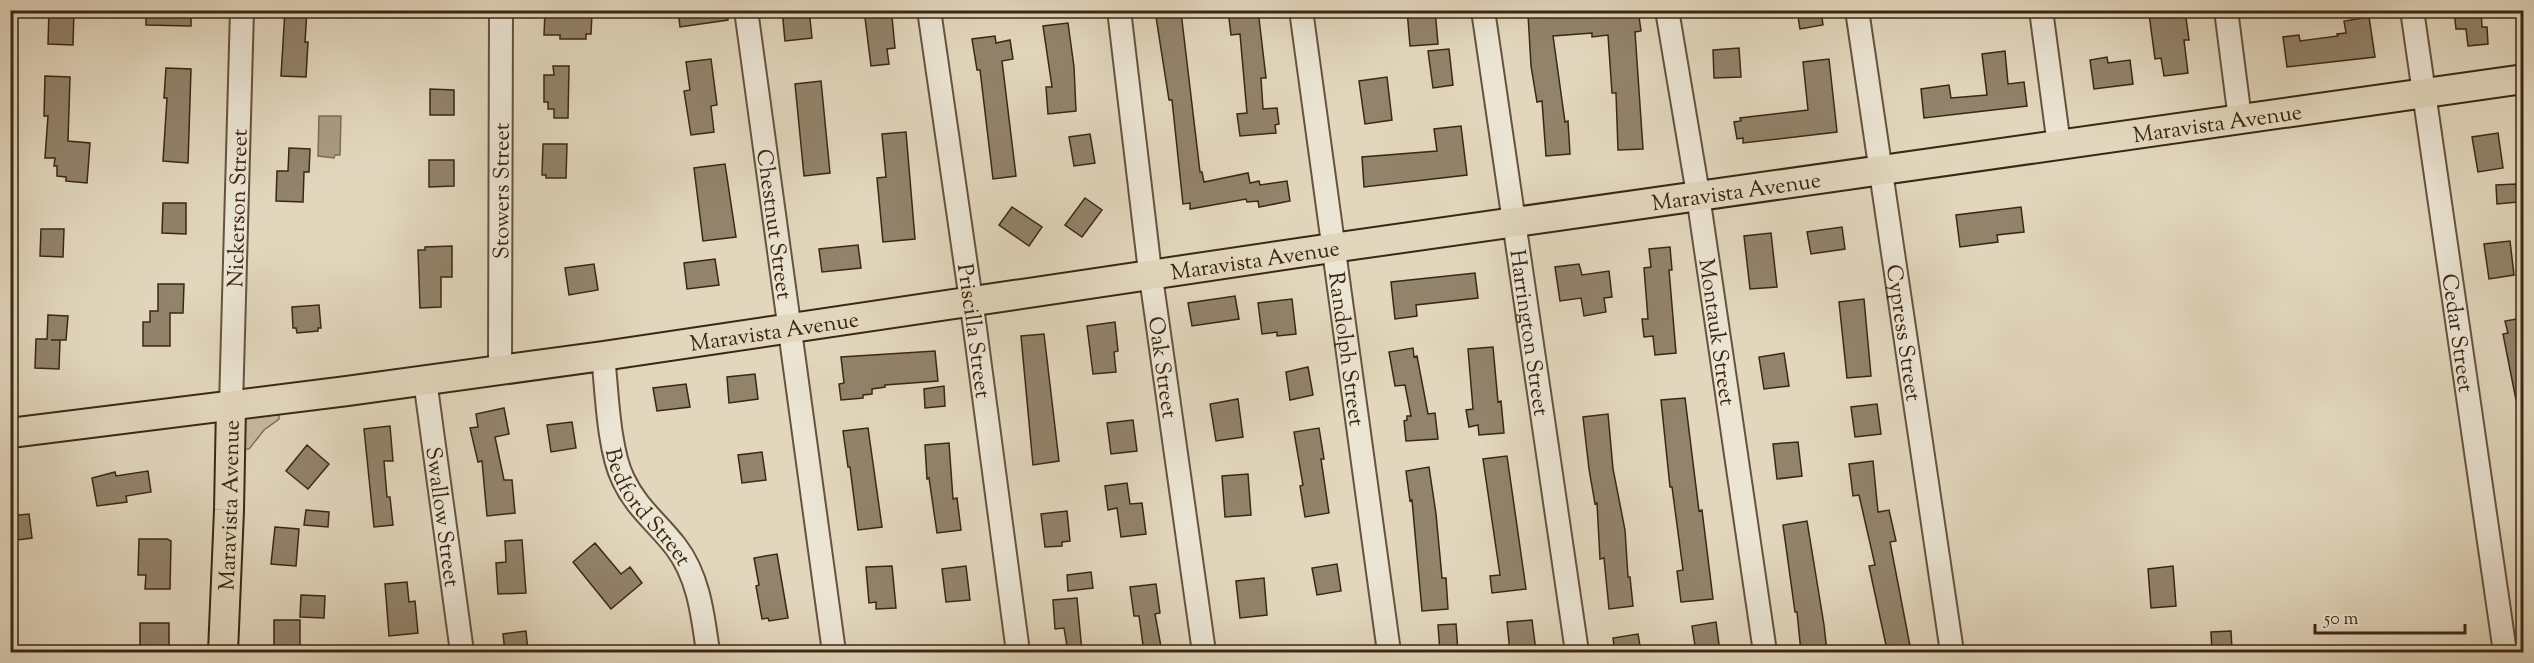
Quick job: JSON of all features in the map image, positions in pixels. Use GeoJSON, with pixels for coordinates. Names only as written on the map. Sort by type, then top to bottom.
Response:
{"type":"FeatureCollection","features":[{"type":"Feature","properties":{"kind":"main road","name":"Maravista Avenue"},"geometry":{"type":"LineString","coordinates":[[223,652],[230,510],[231,405],[603,356],[1332,248],[2523,79]]}},
{"type":"Feature","properties":{"kind":"main road"},"geometry":{"type":"LineString","coordinates":[[10,433],[231,405]]}},
{"type":"Feature","properties":{"kind":"street","name":"Nickerson Street"},"geometry":{"type":"LineString","coordinates":[[231,405],[242,10]]}},
{"type":"Feature","properties":{"kind":"street","name":"Stowers Street"},"geometry":{"type":"LineString","coordinates":[[500,369],[501,10]]}},
{"type":"Feature","properties":{"kind":"street","name":"Chestnut Street"},"geometry":{"type":"LineString","coordinates":[[746,10],[834,652]]}},
{"type":"Feature","properties":{"kind":"street","name":"Priscilla Street"},"geometry":{"type":"LineString","coordinates":[[929,10],[1018,652]]}},
{"type":"Feature","properties":{"kind":"street","name":"Oak Street"},"geometry":{"type":"LineString","coordinates":[[1119,10],[1151,276],[1204,652]]}},
{"type":"Feature","properties":{"kind":"street","name":"Randolph Street"},"geometry":{"type":"LineString","coordinates":[[1301,10],[1389,652]]}},
{"type":"Feature","properties":{"kind":"street","name":"Harrington Street"},"geometry":{"type":"LineString","coordinates":[[1483,10],[1577,652]]}},
{"type":"Feature","properties":{"kind":"street","name":"Montauk Street"},"geometry":{"type":"LineString","coordinates":[[1667,10],[1698,196],[1765,652]]}},
{"type":"Feature","properties":{"kind":"street","name":"Cypress Street"},"geometry":{"type":"LineString","coordinates":[[1857,10],[1952,652]]}},
{"type":"Feature","properties":{"kind":"street"},"geometry":{"type":"LineString","coordinates":[[2042,10],[2059,145]]}},
{"type":"Feature","properties":{"kind":"street"},"geometry":{"type":"LineString","coordinates":[[2226,10],[2240,119]]}},
{"type":"Feature","properties":{"kind":"street","name":"Cedar Street"},"geometry":{"type":"LineString","coordinates":[[2412,10],[2505,652]]}},
{"type":"Feature","properties":{"kind":"street","name":"Bedford Street"},"geometry":{"type":"LineString","coordinates":[[603,356],[610,415],[621,476],[642,512],[677,549],[686,563],[695,583],[708,652]]}},
{"type":"Feature","properties":{"kind":"street","name":"Swallow Street"},"geometry":{"type":"LineString","coordinates":[[425,380],[462,652]]}},
{"type":"Feature","properties":{"kind":"shaded area"},"geometry":{"type":"Polygon","coordinates":[[[319,116],[341,116],[340,155],[335,155],[334,158],[318,156],[319,116]]]}},
{"type":"Feature","properties":{"kind":"shaded area"},"geometry":{"type":"Polygon","coordinates":[[[279,412],[279,419],[264,430],[249,449],[243,449],[243,418],[279,412]]]}},
{"type":"Feature","properties":{"kind":"building"},"geometry":{"type":"Polygon","coordinates":[[[49,10],[74,10],[73,45],[48,44],[49,10]]]}},
{"type":"Feature","properties":{"kind":"building"},"geometry":{"type":"Polygon","coordinates":[[[146,10],[191,10],[191,26],[146,25],[146,10]]]}},
{"type":"Feature","properties":{"kind":"building"},"geometry":{"type":"Polygon","coordinates":[[[285,10],[307,10],[306,77],[281,76],[285,10]]]}},
{"type":"Feature","properties":{"kind":"building"},"geometry":{"type":"Polygon","coordinates":[[[579,10],[579,13],[592,13],[591,34],[586,34],[586,39],[560,39],[560,35],[544,35],[545,12],[579,10]]]}},
{"type":"Feature","properties":{"kind":"building"},"geometry":{"type":"Polygon","coordinates":[[[678,10],[727,10],[728,20],[680,27],[678,10]]]}},
{"type":"Feature","properties":{"kind":"building"},"geometry":{"type":"Polygon","coordinates":[[[782,10],[809,10],[812,38],[785,41],[782,10]]]}},
{"type":"Feature","properties":{"kind":"building"},"geometry":{"type":"Polygon","coordinates":[[[864,10],[881,10],[882,18],[892,17],[895,48],[887,49],[889,64],[871,66],[864,10]]]}},
{"type":"Feature","properties":{"kind":"building"},"geometry":{"type":"Polygon","coordinates":[[[1228,10],[1258,10],[1266,78],[1261,78],[1263,109],[1277,108],[1279,124],[1275,125],[1276,133],[1240,136],[1237,114],[1247,113],[1240,34],[1231,35],[1228,10]]]}},
{"type":"Feature","properties":{"kind":"building"},"geometry":{"type":"Polygon","coordinates":[[[1407,10],[1435,10],[1438,44],[1410,46],[1407,10]]]}},
{"type":"Feature","properties":{"kind":"building"},"geometry":{"type":"Polygon","coordinates":[[[1570,10],[1571,18],[1638,10],[1641,31],[1635,32],[1643,149],[1618,150],[1616,93],[1612,93],[1608,35],[1592,37],[1592,33],[1553,36],[1565,122],[1568,121],[1570,154],[1546,156],[1542,101],[1537,102],[1531,66],[1528,14],[1570,10]]]}},
{"type":"Feature","properties":{"kind":"building"},"geometry":{"type":"Polygon","coordinates":[[[1797,10],[1821,10],[1823,25],[1800,29],[1797,10]]]}},
{"type":"Feature","properties":{"kind":"building"},"geometry":{"type":"Polygon","coordinates":[[[2185,10],[2189,40],[2184,40],[2188,73],[2164,76],[2161,58],[2155,59],[2149,14],[2185,10]]]}},
{"type":"Feature","properties":{"kind":"building"},"geometry":{"type":"Polygon","coordinates":[[[2454,10],[2481,10],[2482,27],[2487,27],[2488,44],[2468,46],[2466,29],[2456,29],[2454,10]]]}},
{"type":"Feature","properties":{"kind":"building"},"geometry":{"type":"Polygon","coordinates":[[[1181,12],[1200,172],[1202,172],[1204,182],[1248,173],[1250,183],[1259,181],[1260,185],[1287,181],[1290,201],[1259,207],[1258,201],[1247,202],[1246,199],[1190,209],[1190,203],[1183,204],[1172,100],[1169,100],[1156,17],[1181,12]]]}},
{"type":"Feature","properties":{"kind":"building"},"geometry":{"type":"Polygon","coordinates":[[[2369,17],[2375,57],[2287,67],[2283,37],[2299,35],[2300,41],[2338,36],[2337,34],[2346,33],[2344,21],[2369,17]]]}},
{"type":"Feature","properties":{"kind":"building"},"geometry":{"type":"Polygon","coordinates":[[[1068,23],[1074,67],[1076,111],[1048,114],[1046,87],[1052,87],[1043,26],[1068,23]]]}},
{"type":"Feature","properties":{"kind":"building"},"geometry":{"type":"Polygon","coordinates":[[[995,36],[996,43],[1010,40],[1013,59],[1002,61],[1016,176],[993,179],[980,70],[977,70],[972,39],[995,36]]]}},
{"type":"Feature","properties":{"kind":"building"},"geometry":{"type":"Polygon","coordinates":[[[1739,48],[1741,77],[1714,78],[1713,50],[1739,48]]]}},
{"type":"Feature","properties":{"kind":"building"},"geometry":{"type":"Polygon","coordinates":[[[1449,49],[1453,85],[1433,88],[1428,51],[1449,49]]]}},
{"type":"Feature","properties":{"kind":"building"},"geometry":{"type":"Polygon","coordinates":[[[2005,51],[2008,84],[2024,82],[2027,106],[1924,118],[1921,89],[1949,85],[1951,98],[1987,95],[1982,54],[2005,51]]]}},
{"type":"Feature","properties":{"kind":"building"},"geometry":{"type":"Polygon","coordinates":[[[2107,57],[2108,63],[2130,60],[2133,84],[2094,89],[2090,60],[2107,57]]]}},
{"type":"Feature","properties":{"kind":"building"},"geometry":{"type":"Polygon","coordinates":[[[711,59],[717,105],[711,106],[714,132],[691,135],[684,91],[690,90],[686,62],[711,59]]]}},
{"type":"Feature","properties":{"kind":"building"},"geometry":{"type":"Polygon","coordinates":[[[1829,59],[1837,132],[1743,143],[1743,138],[1737,139],[1734,122],[1741,121],[1740,118],[1808,110],[1803,62],[1829,59]]]}},
{"type":"Feature","properties":{"kind":"building"},"geometry":{"type":"Polygon","coordinates":[[[553,66],[569,66],[568,118],[554,118],[554,109],[548,109],[548,102],[544,102],[544,75],[554,75],[553,66]]]}},
{"type":"Feature","properties":{"kind":"building"},"geometry":{"type":"Polygon","coordinates":[[[166,68],[191,69],[188,163],[163,161],[167,98],[164,98],[166,68]]]}},
{"type":"Feature","properties":{"kind":"building"},"geometry":{"type":"Polygon","coordinates":[[[45,76],[70,77],[68,141],[90,143],[87,183],[66,181],[66,177],[57,176],[57,166],[54,166],[55,158],[45,158],[48,116],[44,116],[45,76]]]}},
{"type":"Feature","properties":{"kind":"building"},"geometry":{"type":"Polygon","coordinates":[[[1387,77],[1392,120],[1365,124],[1359,81],[1387,77]]]}},
{"type":"Feature","properties":{"kind":"building"},"geometry":{"type":"Polygon","coordinates":[[[821,81],[830,173],[804,176],[795,84],[821,81]]]}},
{"type":"Feature","properties":{"kind":"building"},"geometry":{"type":"Polygon","coordinates":[[[430,89],[454,90],[454,115],[430,115],[430,89]]]}},
{"type":"Feature","properties":{"kind":"building"},"geometry":{"type":"Polygon","coordinates":[[[1461,126],[1467,175],[1364,187],[1362,157],[1437,151],[1434,129],[1461,126]]]}},
{"type":"Feature","properties":{"kind":"building"},"geometry":{"type":"Polygon","coordinates":[[[906,132],[915,239],[883,242],[877,178],[886,177],[882,134],[906,132]]]}},
{"type":"Feature","properties":{"kind":"building"},"geometry":{"type":"Polygon","coordinates":[[[2498,133],[2503,168],[2478,172],[2472,137],[2498,133]]]}},
{"type":"Feature","properties":{"kind":"building"},"geometry":{"type":"Polygon","coordinates":[[[1090,134],[1095,163],[1074,166],[1069,137],[1090,134]]]}},
{"type":"Feature","properties":{"kind":"building"},"geometry":{"type":"Polygon","coordinates":[[[543,144],[567,144],[566,178],[546,178],[546,175],[542,175],[543,144]]]}},
{"type":"Feature","properties":{"kind":"building"},"geometry":{"type":"Polygon","coordinates":[[[289,148],[310,149],[309,172],[304,172],[303,202],[276,201],[277,171],[288,171],[289,148]]]}},
{"type":"Feature","properties":{"kind":"building"},"geometry":{"type":"Polygon","coordinates":[[[429,160],[454,160],[454,186],[429,187],[429,160]]]}},
{"type":"Feature","properties":{"kind":"building"},"geometry":{"type":"Polygon","coordinates":[[[725,164],[736,237],[703,241],[694,168],[725,164]]]}},
{"type":"Feature","properties":{"kind":"building"},"geometry":{"type":"Polygon","coordinates":[[[2516,184],[2517,202],[2497,204],[2496,185],[2516,184]]]}},
{"type":"Feature","properties":{"kind":"building"},"geometry":{"type":"Polygon","coordinates":[[[1085,198],[1102,210],[1082,237],[1065,225],[1085,198]]]}},
{"type":"Feature","properties":{"kind":"building"},"geometry":{"type":"Polygon","coordinates":[[[163,203],[186,203],[186,234],[162,233],[163,203]]]}},
{"type":"Feature","properties":{"kind":"building"},"geometry":{"type":"Polygon","coordinates":[[[1012,207],[1042,227],[1029,246],[999,225],[1012,207]]]}},
{"type":"Feature","properties":{"kind":"building"},"geometry":{"type":"Polygon","coordinates":[[[2021,207],[2024,232],[1997,235],[1998,242],[1960,247],[1956,215],[2021,207]]]}},
{"type":"Feature","properties":{"kind":"building"},"geometry":{"type":"Polygon","coordinates":[[[1842,227],[1845,249],[1811,254],[1807,232],[1842,227]]]}},
{"type":"Feature","properties":{"kind":"building"},"geometry":{"type":"Polygon","coordinates":[[[41,229],[64,229],[63,257],[40,256],[41,229]]]}},
{"type":"Feature","properties":{"kind":"building"},"geometry":{"type":"Polygon","coordinates":[[[1771,233],[1777,287],[1750,289],[1744,236],[1771,233]]]}},
{"type":"Feature","properties":{"kind":"building"},"geometry":{"type":"Polygon","coordinates":[[[2510,241],[2514,275],[2489,279],[2484,244],[2510,241]]]}},
{"type":"Feature","properties":{"kind":"building"},"geometry":{"type":"Polygon","coordinates":[[[858,245],[861,268],[822,272],[819,249],[858,245]]]}},
{"type":"Feature","properties":{"kind":"building"},"geometry":{"type":"Polygon","coordinates":[[[452,246],[452,277],[441,277],[441,307],[420,308],[418,250],[425,250],[425,247],[452,246]]]}},
{"type":"Feature","properties":{"kind":"building"},"geometry":{"type":"Polygon","coordinates":[[[1670,247],[1672,270],[1669,270],[1676,353],[1655,355],[1653,336],[1644,337],[1642,319],[1648,319],[1644,268],[1651,267],[1649,249],[1670,247]]]}},
{"type":"Feature","properties":{"kind":"building"},"geometry":{"type":"Polygon","coordinates":[[[715,259],[719,285],[687,289],[684,263],[715,259]]]}},
{"type":"Feature","properties":{"kind":"building"},"geometry":{"type":"Polygon","coordinates":[[[594,264],[598,290],[569,295],[565,268],[594,264]]]}},
{"type":"Feature","properties":{"kind":"building"},"geometry":{"type":"Polygon","coordinates":[[[1579,264],[1582,275],[1609,271],[1612,297],[1604,298],[1606,312],[1584,316],[1581,298],[1560,301],[1555,267],[1579,264]]]}},
{"type":"Feature","properties":{"kind":"building"},"geometry":{"type":"Polygon","coordinates":[[[1475,273],[1478,298],[1416,305],[1417,316],[1395,319],[1391,282],[1475,273]]]}},
{"type":"Feature","properties":{"kind":"building"},"geometry":{"type":"Polygon","coordinates":[[[158,284],[184,284],[183,313],[170,313],[170,346],[143,346],[143,322],[150,322],[150,311],[158,311],[158,284]]]}},
{"type":"Feature","properties":{"kind":"building"},"geometry":{"type":"Polygon","coordinates":[[[1235,296],[1239,319],[1192,326],[1188,303],[1235,296]]]}},
{"type":"Feature","properties":{"kind":"building"},"geometry":{"type":"Polygon","coordinates":[[[1292,299],[1296,334],[1277,336],[1277,332],[1262,334],[1258,303],[1292,299]]]}},
{"type":"Feature","properties":{"kind":"building"},"geometry":{"type":"Polygon","coordinates":[[[1864,299],[1871,376],[1847,378],[1839,302],[1864,299]]]}},
{"type":"Feature","properties":{"kind":"building"},"geometry":{"type":"Polygon","coordinates":[[[319,305],[321,328],[318,328],[318,331],[297,333],[296,328],[293,328],[292,307],[319,305]]]}},
{"type":"Feature","properties":{"kind":"building"},"geometry":{"type":"Polygon","coordinates":[[[48,315],[68,316],[66,340],[60,340],[59,369],[35,368],[36,339],[47,339],[48,315]]]}},
{"type":"Feature","properties":{"kind":"building"},"geometry":{"type":"Polygon","coordinates":[[[2523,318],[2523,399],[2516,400],[2503,334],[2508,333],[2505,321],[2523,318]]]}},
{"type":"Feature","properties":{"kind":"building"},"geometry":{"type":"Polygon","coordinates":[[[1115,322],[1118,351],[1114,352],[1116,372],[1093,374],[1087,326],[1115,322]]]}},
{"type":"Feature","properties":{"kind":"building"},"geometry":{"type":"Polygon","coordinates":[[[1044,334],[1059,461],[1033,465],[1021,336],[1044,334]]]}},
{"type":"Feature","properties":{"kind":"building"},"geometry":{"type":"Polygon","coordinates":[[[1493,347],[1498,402],[1501,401],[1504,433],[1479,435],[1478,425],[1469,427],[1466,410],[1473,409],[1468,349],[1493,347]]]}},
{"type":"Feature","properties":{"kind":"building"},"geometry":{"type":"Polygon","coordinates":[[[1413,348],[1414,357],[1417,356],[1428,414],[1435,413],[1438,439],[1406,441],[1404,421],[1407,420],[1407,416],[1411,416],[1405,385],[1395,386],[1389,352],[1413,348]]]}},
{"type":"Feature","properties":{"kind":"building"},"geometry":{"type":"Polygon","coordinates":[[[935,351],[938,381],[885,385],[885,387],[872,389],[872,394],[863,395],[863,398],[841,400],[839,384],[844,383],[841,357],[935,351]]]}},
{"type":"Feature","properties":{"kind":"building"},"geometry":{"type":"Polygon","coordinates":[[[1784,353],[1789,386],[1764,389],[1759,357],[1784,353]]]}},
{"type":"Feature","properties":{"kind":"building"},"geometry":{"type":"Polygon","coordinates":[[[1308,367],[1313,395],[1290,400],[1286,372],[1308,367]]]}},
{"type":"Feature","properties":{"kind":"building"},"geometry":{"type":"Polygon","coordinates":[[[755,374],[758,399],[729,403],[727,377],[755,374]]]}},
{"type":"Feature","properties":{"kind":"building"},"geometry":{"type":"Polygon","coordinates":[[[686,384],[690,407],[657,411],[653,388],[686,384]]]}},
{"type":"Feature","properties":{"kind":"building"},"geometry":{"type":"Polygon","coordinates":[[[944,386],[945,406],[925,408],[924,389],[944,386]]]}},
{"type":"Feature","properties":{"kind":"building"},"geometry":{"type":"Polygon","coordinates":[[[1685,398],[1713,599],[1681,602],[1677,571],[1683,570],[1672,487],[1670,487],[1661,400],[1685,398]]]}},
{"type":"Feature","properties":{"kind":"building"},"geometry":{"type":"Polygon","coordinates":[[[1238,399],[1243,437],[1216,441],[1210,404],[1238,399]]]}},
{"type":"Feature","properties":{"kind":"building"},"geometry":{"type":"Polygon","coordinates":[[[1877,404],[1881,434],[1855,437],[1851,407],[1877,404]]]}},
{"type":"Feature","properties":{"kind":"building"},"geometry":{"type":"Polygon","coordinates":[[[504,408],[509,434],[495,437],[504,480],[512,480],[515,513],[487,516],[482,461],[478,462],[470,428],[478,427],[476,414],[504,408]]]}},
{"type":"Feature","properties":{"kind":"building"},"geometry":{"type":"Polygon","coordinates":[[[1608,414],[1613,469],[1625,530],[1628,577],[1630,577],[1633,606],[1609,609],[1604,558],[1600,559],[1597,503],[1595,504],[1589,469],[1583,417],[1608,414]]]}},
{"type":"Feature","properties":{"kind":"building"},"geometry":{"type":"Polygon","coordinates":[[[1133,420],[1137,451],[1111,454],[1107,423],[1133,420]]]}},
{"type":"Feature","properties":{"kind":"building"},"geometry":{"type":"Polygon","coordinates":[[[572,422],[576,448],[551,452],[547,425],[572,422]]]}},
{"type":"Feature","properties":{"kind":"building"},"geometry":{"type":"Polygon","coordinates":[[[390,426],[393,461],[384,461],[387,497],[390,497],[393,525],[374,527],[364,429],[390,426]]]}},
{"type":"Feature","properties":{"kind":"building"},"geometry":{"type":"Polygon","coordinates":[[[868,428],[882,527],[858,530],[843,431],[868,428]]]}},
{"type":"Feature","properties":{"kind":"building"},"geometry":{"type":"Polygon","coordinates":[[[1319,428],[1329,513],[1305,517],[1300,486],[1303,485],[1294,432],[1319,428]]]}},
{"type":"Feature","properties":{"kind":"building"},"geometry":{"type":"Polygon","coordinates":[[[1798,442],[1802,476],[1777,479],[1773,444],[1798,442]]]}},
{"type":"Feature","properties":{"kind":"building"},"geometry":{"type":"Polygon","coordinates":[[[949,443],[953,499],[957,498],[961,530],[937,533],[929,478],[927,479],[925,445],[949,443]]]}},
{"type":"Feature","properties":{"kind":"building"},"geometry":{"type":"Polygon","coordinates":[[[307,445],[329,464],[308,489],[286,471],[307,445]]]}},
{"type":"Feature","properties":{"kind":"building"},"geometry":{"type":"Polygon","coordinates":[[[762,452],[766,480],[742,483],[738,455],[762,452]]]}},
{"type":"Feature","properties":{"kind":"building"},"geometry":{"type":"Polygon","coordinates":[[[1507,456],[1526,589],[1492,593],[1490,576],[1500,575],[1483,459],[1507,456]]]}},
{"type":"Feature","properties":{"kind":"building"},"geometry":{"type":"Polygon","coordinates":[[[1873,461],[1878,512],[1889,510],[1896,541],[1890,542],[1910,646],[1887,650],[1869,566],[1875,565],[1859,495],[1853,496],[1849,464],[1873,461]]]}},
{"type":"Feature","properties":{"kind":"building"},"geometry":{"type":"Polygon","coordinates":[[[1429,467],[1442,578],[1446,578],[1448,609],[1422,611],[1412,500],[1410,501],[1406,471],[1429,467]]]}},
{"type":"Feature","properties":{"kind":"building"},"geometry":{"type":"Polygon","coordinates":[[[148,471],[151,492],[126,496],[127,502],[97,506],[92,478],[115,472],[116,476],[148,471]]]}},
{"type":"Feature","properties":{"kind":"building"},"geometry":{"type":"Polygon","coordinates":[[[1248,474],[1251,515],[1225,517],[1222,476],[1248,474]]]}},
{"type":"Feature","properties":{"kind":"building"},"geometry":{"type":"Polygon","coordinates":[[[1127,483],[1130,504],[1142,503],[1146,534],[1121,537],[1117,508],[1108,510],[1105,486],[1127,483]]]}},
{"type":"Feature","properties":{"kind":"building"},"geometry":{"type":"Polygon","coordinates":[[[306,510],[329,512],[328,527],[304,525],[306,510]]]}},
{"type":"Feature","properties":{"kind":"building"},"geometry":{"type":"Polygon","coordinates":[[[1067,511],[1070,541],[1062,542],[1062,546],[1045,547],[1041,514],[1067,511]]]}},
{"type":"Feature","properties":{"kind":"building"},"geometry":{"type":"Polygon","coordinates":[[[29,514],[32,538],[10,541],[10,516],[29,514]]]}},
{"type":"Feature","properties":{"kind":"building"},"geometry":{"type":"Polygon","coordinates":[[[1807,521],[1827,652],[1801,652],[1783,525],[1807,521]]]}},
{"type":"Feature","properties":{"kind":"building"},"geometry":{"type":"Polygon","coordinates":[[[275,527],[299,529],[296,566],[271,564],[275,527]]]}},
{"type":"Feature","properties":{"kind":"building"},"geometry":{"type":"Polygon","coordinates":[[[139,539],[171,541],[170,589],[145,589],[146,575],[138,575],[139,539]]]}},
{"type":"Feature","properties":{"kind":"building"},"geometry":{"type":"Polygon","coordinates":[[[522,540],[526,593],[498,594],[496,563],[506,562],[505,541],[522,540]]]}},
{"type":"Feature","properties":{"kind":"building"},"geometry":{"type":"Polygon","coordinates":[[[595,543],[621,574],[630,567],[642,583],[611,609],[573,562],[595,543]]]}},
{"type":"Feature","properties":{"kind":"building"},"geometry":{"type":"Polygon","coordinates":[[[777,554],[788,618],[769,621],[768,618],[762,619],[754,558],[777,554]]]}},
{"type":"Feature","properties":{"kind":"building"},"geometry":{"type":"Polygon","coordinates":[[[1337,564],[1341,591],[1317,595],[1312,568],[1337,564]]]}},
{"type":"Feature","properties":{"kind":"building"},"geometry":{"type":"Polygon","coordinates":[[[892,566],[896,608],[876,609],[876,602],[869,603],[866,567],[892,566]]]}},
{"type":"Feature","properties":{"kind":"building"},"geometry":{"type":"Polygon","coordinates":[[[966,566],[970,600],[946,602],[942,569],[966,566]]]}},
{"type":"Feature","properties":{"kind":"building"},"geometry":{"type":"Polygon","coordinates":[[[2173,566],[2176,606],[2151,608],[2148,569],[2173,566]]]}},
{"type":"Feature","properties":{"kind":"building"},"geometry":{"type":"Polygon","coordinates":[[[1091,572],[1093,588],[1068,591],[1067,575],[1091,572]]]}},
{"type":"Feature","properties":{"kind":"building"},"geometry":{"type":"Polygon","coordinates":[[[1264,578],[1267,615],[1240,618],[1236,581],[1264,578]]]}},
{"type":"Feature","properties":{"kind":"building"},"geometry":{"type":"Polygon","coordinates":[[[407,582],[409,602],[415,601],[418,633],[389,636],[385,584],[407,582]]]}},
{"type":"Feature","properties":{"kind":"building"},"geometry":{"type":"Polygon","coordinates":[[[1156,584],[1160,613],[1155,614],[1162,652],[1144,652],[1139,616],[1134,616],[1130,587],[1156,584]]]}},
{"type":"Feature","properties":{"kind":"building"},"geometry":{"type":"Polygon","coordinates":[[[301,595],[325,596],[324,618],[300,617],[301,595]]]}},
{"type":"Feature","properties":{"kind":"building"},"geometry":{"type":"Polygon","coordinates":[[[1077,598],[1082,652],[1068,652],[1064,628],[1055,629],[1053,600],[1077,598]]]}},
{"type":"Feature","properties":{"kind":"building"},"geometry":{"type":"Polygon","coordinates":[[[274,620],[300,620],[300,651],[274,650],[274,620]]]}},
{"type":"Feature","properties":{"kind":"building"},"geometry":{"type":"Polygon","coordinates":[[[1532,620],[1536,651],[1510,652],[1507,622],[1532,620]]]}},
{"type":"Feature","properties":{"kind":"building"},"geometry":{"type":"Polygon","coordinates":[[[1716,622],[1720,652],[1696,652],[1692,626],[1716,622]]]}},
{"type":"Feature","properties":{"kind":"building"},"geometry":{"type":"Polygon","coordinates":[[[140,623],[169,623],[169,652],[140,652],[140,623]]]}},
{"type":"Feature","properties":{"kind":"building"},"geometry":{"type":"Polygon","coordinates":[[[1456,624],[1458,652],[1440,652],[1438,625],[1456,624]]]}},
{"type":"Feature","properties":{"kind":"building"},"geometry":{"type":"Polygon","coordinates":[[[526,631],[528,652],[505,652],[503,634],[526,631]]]}},
{"type":"Feature","properties":{"kind":"building"},"geometry":{"type":"Polygon","coordinates":[[[2231,631],[2232,650],[2212,651],[2211,632],[2231,631]]]}},
{"type":"Feature","properties":{"kind":"building"},"geometry":{"type":"Polygon","coordinates":[[[1638,634],[1641,652],[1615,652],[1613,638],[1638,634]]]}}]}
